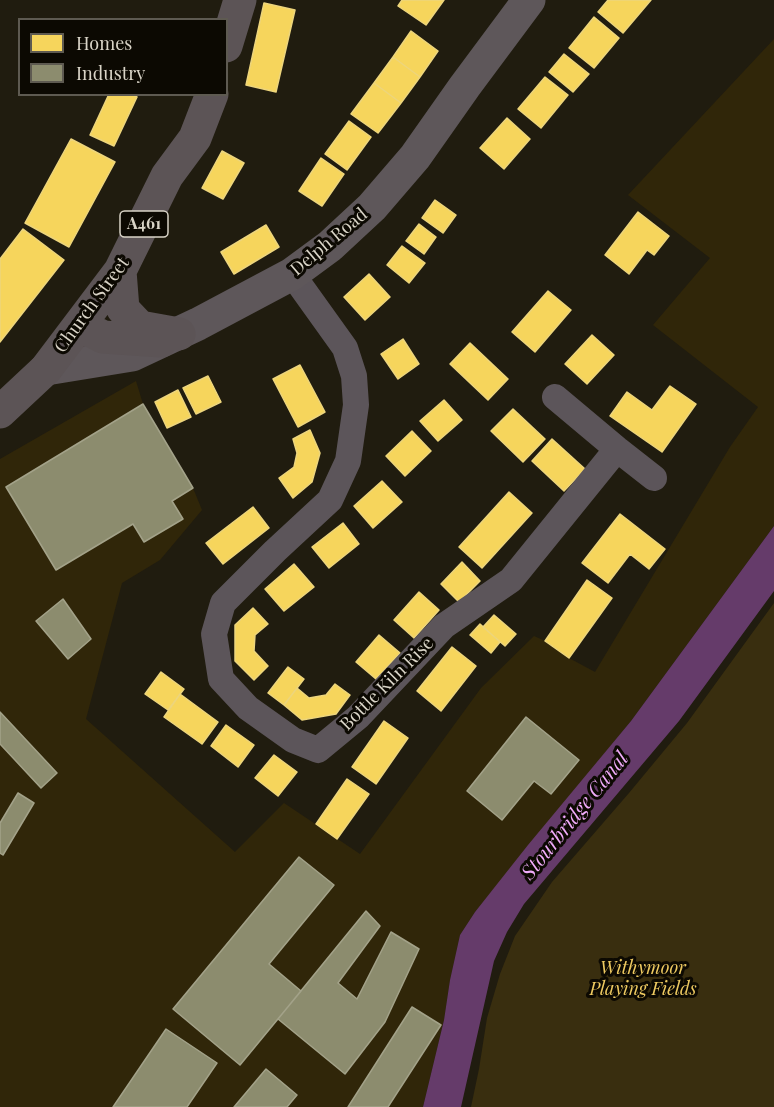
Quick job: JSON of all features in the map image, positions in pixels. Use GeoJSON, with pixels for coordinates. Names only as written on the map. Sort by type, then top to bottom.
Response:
{"type":"FeatureCollection","features":[{"type":"Feature","properties":{"kind":"main road"},"geometry":{"type":"LineString","coordinates":[[213,18],[218,0]]}},
{"type":"Feature","properties":{"kind":"main road"},"geometry":{"type":"LineString","coordinates":[[228,39],[240,0]]}},
{"type":"Feature","properties":{"kind":"main road","name":"Delph Road"},"geometry":{"type":"LineString","coordinates":[[46,369],[132,355],[292,274],[330,246],[372,207],[415,157],[529,0]]}},
{"type":"Feature","properties":{"kind":"main road","name":"Church Street"},"geometry":{"type":"LineString","coordinates":[[167,176],[189,96]]}},
{"type":"Feature","properties":{"kind":"main road","name":"Church Street"},"geometry":{"type":"LineString","coordinates":[[46,369],[120,271],[167,176],[195,138],[211,96]]}},
{"type":"Feature","properties":{"kind":"main road"},"geometry":{"type":"LineString","coordinates":[[120,271],[123,309],[140,327],[170,337]]}},
{"type":"Feature","properties":{"kind":"main road"},"geometry":{"type":"LineString","coordinates":[[80,325],[103,337],[170,337]]}},
{"type":"Feature","properties":{"kind":"main road","name":"A461"},"geometry":{"type":"LineString","coordinates":[[0,412],[46,369]]}},
{"type":"Feature","properties":{"kind":"street","name":"Bottle Kiln Rise"},"geometry":{"type":"LineString","coordinates":[[292,274],[345,348],[354,376],[356,405],[348,460],[330,500],[224,603],[214,634],[221,679],[248,708],[293,740],[318,750],[358,717],[444,626],[512,580],[617,449]]}},
{"type":"Feature","properties":{"kind":"street"},"geometry":{"type":"LineString","coordinates":[[555,397],[654,478]]}},
{"type":"Feature","properties":{"kind":"shaded area"},"geometry":{"type":"Polygon","coordinates":[[[774,39],[774,526],[631,721],[475,912],[460,935],[444,1020],[423,1107],[0,1107],[0,459],[136,381],[143,404],[193,488],[202,510],[160,560],[122,583],[86,719],[235,852],[284,803],[360,854],[481,688],[534,636],[595,672],[730,447],[758,407],[653,325],[710,258],[628,195],[774,39]]]}},
{"type":"Feature","properties":{"kind":"green space","name":"Withymoor Playing Fields"},"geometry":{"type":"Polygon","coordinates":[[[774,603],[774,1107],[471,1107],[487,1018],[500,974],[515,936],[552,882],[687,723],[774,603]]]}},
{"type":"Feature","properties":{"kind":"water","name":"Stourbridge Canal"},"geometry":{"type":"Polygon","coordinates":[[[774,526],[774,591],[679,721],[524,904],[507,932],[494,961],[461,1107],[423,1107],[444,1020],[460,935],[475,912],[528,845],[631,721],[774,526]]]}},
{"type":"Feature","properties":{"kind":"building: Homes"},"geometry":{"type":"Polygon","coordinates":[[[402,0],[444,0],[426,25],[398,6],[402,0]]]}},
{"type":"Feature","properties":{"kind":"building: Homes"},"geometry":{"type":"Polygon","coordinates":[[[608,0],[651,0],[623,33],[598,12],[608,0]]]}},
{"type":"Feature","properties":{"kind":"building: Homes"},"geometry":{"type":"Polygon","coordinates":[[[264,3],[295,10],[276,92],[246,85],[264,3]]]}},
{"type":"Feature","properties":{"kind":"building: Homes"},"geometry":{"type":"Polygon","coordinates":[[[594,17],[619,38],[594,68],[569,48],[594,17]]]}},
{"type":"Feature","properties":{"kind":"building: Homes"},"geometry":{"type":"Polygon","coordinates":[[[411,31],[438,51],[420,77],[393,57],[411,31]]]}},
{"type":"Feature","properties":{"kind":"building: Homes"},"geometry":{"type":"Polygon","coordinates":[[[564,54],[589,74],[573,92],[549,72],[564,54]]]}},
{"type":"Feature","properties":{"kind":"building: Homes"},"geometry":{"type":"Polygon","coordinates":[[[393,57],[420,77],[401,103],[374,83],[393,57]]]}},
{"type":"Feature","properties":{"kind":"building: Homes"},"geometry":{"type":"Polygon","coordinates":[[[545,77],[568,95],[541,128],[518,109],[545,77]]]}},
{"type":"Feature","properties":{"kind":"building: Homes"},"geometry":{"type":"Polygon","coordinates":[[[374,83],[401,103],[378,133],[351,114],[374,83]]]}},
{"type":"Feature","properties":{"kind":"building: Homes"},"geometry":{"type":"Polygon","coordinates":[[[108,96],[137,97],[114,146],[90,135],[108,96]]]}},
{"type":"Feature","properties":{"kind":"building: Homes"},"geometry":{"type":"Polygon","coordinates":[[[507,118],[530,139],[504,169],[480,148],[507,118]]]}},
{"type":"Feature","properties":{"kind":"building: Homes"},"geometry":{"type":"Polygon","coordinates":[[[349,121],[371,137],[347,170],[325,154],[349,121]]]}},
{"type":"Feature","properties":{"kind":"building: Homes"},"geometry":{"type":"Polygon","coordinates":[[[71,139],[115,162],[69,247],[25,223],[71,139]]]}},
{"type":"Feature","properties":{"kind":"building: Homes"},"geometry":{"type":"Polygon","coordinates":[[[222,151],[244,163],[223,199],[202,188],[222,151]]]}},
{"type":"Feature","properties":{"kind":"building: Homes"},"geometry":{"type":"Polygon","coordinates":[[[321,158],[344,174],[322,206],[299,191],[321,158]]]}},
{"type":"Feature","properties":{"kind":"building: Homes"},"geometry":{"type":"Polygon","coordinates":[[[435,200],[456,215],[443,233],[422,218],[435,200]]]}},
{"type":"Feature","properties":{"kind":"building: Homes"},"geometry":{"type":"Polygon","coordinates":[[[638,212],[669,236],[654,255],[647,250],[629,274],[605,255],[638,212]]]}},
{"type":"Feature","properties":{"kind":"building: Homes"},"geometry":{"type":"Polygon","coordinates":[[[419,224],[436,237],[424,254],[406,241],[419,224]]]}},
{"type":"Feature","properties":{"kind":"building: Homes"},"geometry":{"type":"Polygon","coordinates":[[[266,225],[279,247],[234,274],[221,252],[266,225]]]}},
{"type":"Feature","properties":{"kind":"building: Homes"},"geometry":{"type":"Polygon","coordinates":[[[23,229],[64,260],[0,342],[0,259],[23,229]]]}},
{"type":"Feature","properties":{"kind":"building: Homes"},"geometry":{"type":"Polygon","coordinates":[[[402,246],[425,263],[409,283],[387,265],[402,246]]]}},
{"type":"Feature","properties":{"kind":"building: Homes"},"geometry":{"type":"Polygon","coordinates":[[[369,274],[390,297],[365,320],[344,297],[369,274]]]}},
{"type":"Feature","properties":{"kind":"building: Homes"},"geometry":{"type":"Polygon","coordinates":[[[548,291],[571,310],[535,352],[512,332],[548,291]]]}},
{"type":"Feature","properties":{"kind":"building: Homes"},"geometry":{"type":"Polygon","coordinates":[[[592,335],[614,355],[587,384],[565,364],[592,335]]]}},
{"type":"Feature","properties":{"kind":"building: Homes"},"geometry":{"type":"Polygon","coordinates":[[[403,339],[419,364],[398,379],[381,354],[403,339]]]}},
{"type":"Feature","properties":{"kind":"building: Homes"},"geometry":{"type":"Polygon","coordinates":[[[470,343],[508,379],[488,400],[450,364],[470,343]]]}},
{"type":"Feature","properties":{"kind":"building: Homes"},"geometry":{"type":"Polygon","coordinates":[[[300,365],[325,412],[298,427],[273,379],[300,365]]]}},
{"type":"Feature","properties":{"kind":"building: Homes"},"geometry":{"type":"Polygon","coordinates":[[[208,376],[221,402],[196,414],[183,388],[208,376]]]}},
{"type":"Feature","properties":{"kind":"building: Homes"},"geometry":{"type":"Polygon","coordinates":[[[670,386],[696,404],[662,452],[610,416],[627,392],[652,410],[670,386]]]}},
{"type":"Feature","properties":{"kind":"building: Homes"},"geometry":{"type":"Polygon","coordinates":[[[178,390],[191,417],[167,428],[155,402],[178,390]]]}},
{"type":"Feature","properties":{"kind":"building: Homes"},"geometry":{"type":"Polygon","coordinates":[[[444,400],[462,420],[438,441],[420,421],[444,400]]]}},
{"type":"Feature","properties":{"kind":"building: Homes"},"geometry":{"type":"Polygon","coordinates":[[[513,409],[545,439],[523,462],[491,431],[513,409]]]}},
{"type":"Feature","properties":{"kind":"building: Homes"},"geometry":{"type":"Polygon","coordinates":[[[310,430],[320,453],[312,482],[293,498],[279,478],[294,467],[297,453],[293,439],[310,430]]]}},
{"type":"Feature","properties":{"kind":"building: Homes"},"geometry":{"type":"Polygon","coordinates":[[[412,431],[431,451],[405,476],[386,456],[412,431]]]}},
{"type":"Feature","properties":{"kind":"building: Homes"},"geometry":{"type":"Polygon","coordinates":[[[552,439],[585,469],[564,491],[532,461],[552,439]]]}},
{"type":"Feature","properties":{"kind":"building: Homes"},"geometry":{"type":"Polygon","coordinates":[[[382,481],[402,502],[373,528],[354,506],[382,481]]]}},
{"type":"Feature","properties":{"kind":"building: Homes"},"geometry":{"type":"Polygon","coordinates":[[[509,492],[532,513],[482,568],[459,547],[509,492]]]}},
{"type":"Feature","properties":{"kind":"building: Homes"},"geometry":{"type":"Polygon","coordinates":[[[253,507],[269,528],[223,564],[206,543],[253,507]]]}},
{"type":"Feature","properties":{"kind":"building: Homes"},"geometry":{"type":"Polygon","coordinates":[[[620,514],[665,549],[649,569],[630,554],[608,583],[582,563],[620,514]]]}},
{"type":"Feature","properties":{"kind":"building: Homes"},"geometry":{"type":"Polygon","coordinates":[[[343,523],[359,544],[329,568],[312,547],[343,523]]]}},
{"type":"Feature","properties":{"kind":"building: Homes"},"geometry":{"type":"Polygon","coordinates":[[[462,562],[480,581],[459,602],[441,584],[462,562]]]}},
{"type":"Feature","properties":{"kind":"building: Homes"},"geometry":{"type":"Polygon","coordinates":[[[294,564],[314,587],[284,611],[265,589],[294,564]]]}},
{"type":"Feature","properties":{"kind":"building: Homes"},"geometry":{"type":"Polygon","coordinates":[[[587,580],[612,598],[569,658],[545,641],[587,580]]]}},
{"type":"Feature","properties":{"kind":"building: Homes"},"geometry":{"type":"Polygon","coordinates":[[[419,592],[439,610],[414,638],[394,620],[419,592]]]}},
{"type":"Feature","properties":{"kind":"building: Homes"},"geometry":{"type":"Polygon","coordinates":[[[253,608],[268,624],[255,635],[254,651],[268,666],[254,680],[235,661],[235,625],[253,608]]]}},
{"type":"Feature","properties":{"kind":"building: Homes"},"geometry":{"type":"Polygon","coordinates":[[[494,615],[516,634],[505,646],[483,627],[494,615]]]}},
{"type":"Feature","properties":{"kind":"building: Homes"},"geometry":{"type":"Polygon","coordinates":[[[480,624],[500,642],[491,653],[470,635],[480,624]]]}},
{"type":"Feature","properties":{"kind":"building: Homes"},"geometry":{"type":"Polygon","coordinates":[[[379,635],[400,653],[376,679],[356,662],[379,635]]]}},
{"type":"Feature","properties":{"kind":"building: Homes"},"geometry":{"type":"Polygon","coordinates":[[[452,647],[476,666],[441,711],[417,691],[452,647]]]}},
{"type":"Feature","properties":{"kind":"building: Homes"},"geometry":{"type":"Polygon","coordinates":[[[288,667],[304,679],[284,705],[268,693],[288,667]]]}},
{"type":"Feature","properties":{"kind":"building: Homes"},"geometry":{"type":"Polygon","coordinates":[[[161,672],[184,689],[168,710],[145,694],[161,672]]]}},
{"type":"Feature","properties":{"kind":"building: Homes"},"geometry":{"type":"Polygon","coordinates":[[[335,684],[350,695],[336,714],[302,720],[284,705],[297,688],[309,698],[326,695],[335,684]]]}},
{"type":"Feature","properties":{"kind":"building: Homes"},"geometry":{"type":"Polygon","coordinates":[[[180,694],[218,722],[202,744],[164,717],[180,694]]]}},
{"type":"Feature","properties":{"kind":"building: Homes"},"geometry":{"type":"Polygon","coordinates":[[[384,721],[408,738],[376,784],[352,767],[384,721]]]}},
{"type":"Feature","properties":{"kind":"building: Homes"},"geometry":{"type":"Polygon","coordinates":[[[226,725],[254,745],[238,767],[211,746],[226,725]]]}},
{"type":"Feature","properties":{"kind":"building: Homes"},"geometry":{"type":"Polygon","coordinates":[[[274,755],[297,772],[278,796],[255,778],[274,755]]]}},
{"type":"Feature","properties":{"kind":"building: Homes"},"geometry":{"type":"Polygon","coordinates":[[[347,779],[369,794],[337,839],[316,824],[347,779]]]}},
{"type":"Feature","properties":{"kind":"building: Industry"},"geometry":{"type":"Polygon","coordinates":[[[143,404],[193,488],[172,501],[183,519],[144,542],[133,524],[56,570],[6,487],[143,404]]]}},
{"type":"Feature","properties":{"kind":"building: Industry"},"geometry":{"type":"Polygon","coordinates":[[[63,599],[91,639],[68,659],[36,621],[63,599]]]}},
{"type":"Feature","properties":{"kind":"building: Industry"},"geometry":{"type":"Polygon","coordinates":[[[0,712],[57,773],[41,788],[0,744],[0,712]]]}},
{"type":"Feature","properties":{"kind":"building: Industry"},"geometry":{"type":"Polygon","coordinates":[[[526,717],[579,760],[551,794],[534,781],[502,820],[467,791],[526,717]]]}},
{"type":"Feature","properties":{"kind":"building: Industry"},"geometry":{"type":"Polygon","coordinates":[[[18,793],[34,803],[3,855],[0,853],[0,823],[18,793]]]}},
{"type":"Feature","properties":{"kind":"building: Industry"},"geometry":{"type":"Polygon","coordinates":[[[299,857],[334,885],[269,964],[301,991],[240,1065],[173,1009],[299,857]]]}},
{"type":"Feature","properties":{"kind":"building: Industry"},"geometry":{"type":"Polygon","coordinates":[[[366,911],[380,926],[338,983],[357,999],[391,932],[419,949],[385,1022],[345,1074],[278,1019],[366,911]]]}},
{"type":"Feature","properties":{"kind":"building: Industry"},"geometry":{"type":"Polygon","coordinates":[[[412,1007],[441,1025],[388,1107],[348,1107],[412,1007]]]}},
{"type":"Feature","properties":{"kind":"building: Industry"},"geometry":{"type":"Polygon","coordinates":[[[166,1029],[217,1063],[187,1107],[113,1107],[166,1029]]]}},
{"type":"Feature","properties":{"kind":"building: Industry"},"geometry":{"type":"Polygon","coordinates":[[[266,1069],[297,1095],[287,1107],[234,1107],[266,1069]]]}}]}
